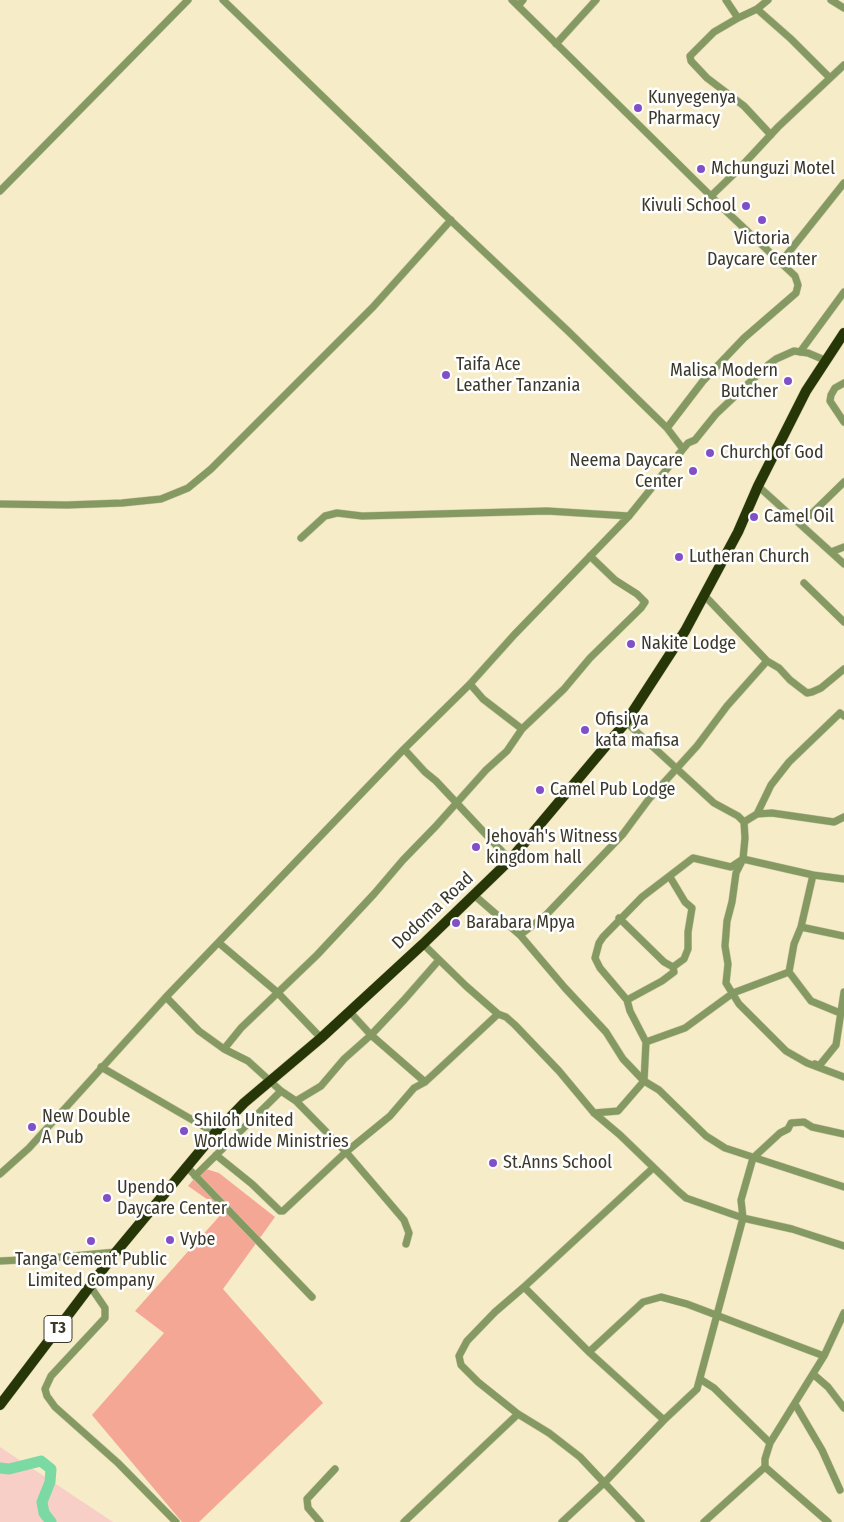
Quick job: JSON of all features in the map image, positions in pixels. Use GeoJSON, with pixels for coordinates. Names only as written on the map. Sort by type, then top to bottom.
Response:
{"type":"FeatureCollection","features":[{"type":"Feature","properties":{"kind":"highway","name":"Dodoma Road"},"geometry":{"type":"LineString","coordinates":[[0,1405],[116,1252],[214,1133],[244,1103],[321,1038],[348,1011],[423,944],[510,860],[626,722],[685,631],[738,532],[758,486],[806,391],[844,333]]}},
{"type":"Feature","properties":{"kind":"street"},"geometry":{"type":"LineString","coordinates":[[0,191],[185,3],[176,0]]}},
{"type":"Feature","properties":{"kind":"street"},"geometry":{"type":"LineString","coordinates":[[223,0],[569,332],[667,428],[683,449]]}},
{"type":"Feature","properties":{"kind":"street"},"geometry":{"type":"LineString","coordinates":[[512,0],[520,3],[556,44],[710,196],[796,276],[798,286],[796,293],[737,345],[703,381],[667,428]]}},
{"type":"Feature","properties":{"kind":"street"},"geometry":{"type":"LineString","coordinates":[[556,44],[596,0]]}},
{"type":"Feature","properties":{"kind":"street"},"geometry":{"type":"LineString","coordinates":[[726,0],[738,18]]}},
{"type":"Feature","properties":{"kind":"street"},"geometry":{"type":"LineString","coordinates":[[768,0],[757,9],[714,32],[690,56],[691,61],[707,78],[744,106],[771,135]]}},
{"type":"Feature","properties":{"kind":"street"},"geometry":{"type":"LineString","coordinates":[[831,0],[844,8]]}},
{"type":"Feature","properties":{"kind":"street"},"geometry":{"type":"LineString","coordinates":[[757,9],[791,39],[830,78]]}},
{"type":"Feature","properties":{"kind":"street"},"geometry":{"type":"LineString","coordinates":[[710,196],[844,65]]}},
{"type":"Feature","properties":{"kind":"street"},"geometry":{"type":"LineString","coordinates":[[781,262],[844,183]]}},
{"type":"Feature","properties":{"kind":"street"},"geometry":{"type":"LineString","coordinates":[[0,504],[67,505],[122,503],[161,499],[188,488],[211,469],[374,307],[451,220]]}},
{"type":"Feature","properties":{"kind":"street"},"geometry":{"type":"LineString","coordinates":[[800,352],[844,292]]}},
{"type":"Feature","properties":{"kind":"street"},"geometry":{"type":"LineString","coordinates":[[0,1174],[28,1148],[166,997],[404,749],[470,684],[629,516],[688,443],[696,440],[716,414],[768,365],[794,352],[808,353],[827,361]]}},
{"type":"Feature","properties":{"kind":"street"},"geometry":{"type":"LineString","coordinates":[[844,383],[836,388],[830,401],[844,422]]}},
{"type":"Feature","properties":{"kind":"street"},"geometry":{"type":"LineString","coordinates":[[801,524],[844,482]]}},
{"type":"Feature","properties":{"kind":"street"},"geometry":{"type":"LineString","coordinates":[[758,486],[844,564]]}},
{"type":"Feature","properties":{"kind":"street"},"geometry":{"type":"LineString","coordinates":[[301,538],[325,516],[337,513],[362,516],[547,511],[629,516]]}},
{"type":"Feature","properties":{"kind":"street"},"geometry":{"type":"LineString","coordinates":[[831,552],[844,547]]}},
{"type":"Feature","properties":{"kind":"street"},"geometry":{"type":"LineString","coordinates":[[224,1049],[241,1028],[317,955],[456,802],[506,751],[522,729],[564,690],[590,658],[645,602],[637,594],[615,580],[590,556]]}},
{"type":"Feature","properties":{"kind":"street"},"geometry":{"type":"LineString","coordinates":[[804,583],[844,622]]}},
{"type":"Feature","properties":{"kind":"street"},"geometry":{"type":"LineString","coordinates":[[704,595],[767,661],[779,668],[790,680],[807,693],[821,688],[844,669]]}},
{"type":"Feature","properties":{"kind":"street"},"geometry":{"type":"LineString","coordinates":[[520,935],[546,915],[623,834],[676,768],[698,746],[727,706],[767,661]]}},
{"type":"Feature","properties":{"kind":"street"},"geometry":{"type":"LineString","coordinates":[[470,684],[483,699],[522,729]]}},
{"type":"Feature","properties":{"kind":"street"},"geometry":{"type":"LineString","coordinates":[[757,814],[771,785],[789,762],[840,713],[844,716]]}},
{"type":"Feature","properties":{"kind":"street"},"geometry":{"type":"LineString","coordinates":[[626,722],[714,803],[738,816],[744,822],[743,859],[736,873],[732,902],[726,921],[725,946],[728,964],[726,984],[739,1004],[786,1051],[808,1063],[844,1077]]}},
{"type":"Feature","properties":{"kind":"street"},"geometry":{"type":"LineString","coordinates":[[404,749],[425,772],[436,780],[510,860]]}},
{"type":"Feature","properties":{"kind":"street"},"geometry":{"type":"LineString","coordinates":[[744,822],[757,814],[772,813],[844,823]]}},
{"type":"Feature","properties":{"kind":"street"},"geometry":{"type":"LineString","coordinates":[[834,822],[844,817]]}},
{"type":"Feature","properties":{"kind":"street"},"geometry":{"type":"LineString","coordinates":[[594,1113],[618,1111],[644,1081],[646,1042],[630,1011],[627,1000],[594,958],[599,943],[620,918],[642,897],[694,858],[731,866],[743,859],[813,875],[844,879]]}},
{"type":"Feature","properties":{"kind":"street"},"geometry":{"type":"LineString","coordinates":[[813,875],[801,927],[794,944],[789,972],[811,1001],[840,1013]]}},
{"type":"Feature","properties":{"kind":"street"},"geometry":{"type":"LineString","coordinates":[[670,877],[685,902],[692,908],[688,932],[688,949],[684,959],[673,967]]}},
{"type":"Feature","properties":{"kind":"street"},"geometry":{"type":"LineString","coordinates":[[474,895],[520,935],[606,1032],[623,1059],[644,1081],[658,1090],[689,1121],[718,1145],[844,1187]]}},
{"type":"Feature","properties":{"kind":"street"},"geometry":{"type":"LineString","coordinates":[[620,918],[664,962],[673,967]]}},
{"type":"Feature","properties":{"kind":"street"},"geometry":{"type":"LineString","coordinates":[[801,927],[844,936]]}},
{"type":"Feature","properties":{"kind":"street"},"geometry":{"type":"LineString","coordinates":[[219,942],[277,992],[321,1038]]}},
{"type":"Feature","properties":{"kind":"street"},"geometry":{"type":"LineString","coordinates":[[423,944],[466,986],[498,1014],[506,1017],[515,1025],[559,1071],[594,1113],[686,1198],[743,1218],[792,1229],[844,1246]]}},
{"type":"Feature","properties":{"kind":"street"},"geometry":{"type":"LineString","coordinates":[[296,1101],[321,1086],[344,1059],[371,1035],[439,960]]}},
{"type":"Feature","properties":{"kind":"street"},"geometry":{"type":"LineString","coordinates":[[627,1000],[662,982],[674,972],[673,967]]}},
{"type":"Feature","properties":{"kind":"street"},"geometry":{"type":"LineString","coordinates":[[646,1042],[685,1028],[733,993],[789,972]]}},
{"type":"Feature","properties":{"kind":"street"},"geometry":{"type":"LineString","coordinates":[[808,1063],[812,1062],[819,1066],[836,1045],[844,992]]}},
{"type":"Feature","properties":{"kind":"street"},"geometry":{"type":"LineString","coordinates":[[166,997],[200,1030],[224,1049],[248,1061],[281,1091],[296,1101],[346,1152],[404,1220],[409,1233],[406,1244]]}},
{"type":"Feature","properties":{"kind":"street"},"geometry":{"type":"LineString","coordinates":[[348,1011],[371,1035],[425,1082]]}},
{"type":"Feature","properties":{"kind":"street"},"geometry":{"type":"LineString","coordinates":[[216,1155],[252,1184],[280,1211],[283,1211],[346,1152],[390,1116],[414,1088],[425,1082],[498,1014]]}},
{"type":"Feature","properties":{"kind":"street"},"geometry":{"type":"LineString","coordinates":[[101,1067],[214,1133]]}},
{"type":"Feature","properties":{"kind":"street"},"geometry":{"type":"LineString","coordinates":[[195,1176],[281,1091]]}},
{"type":"Feature","properties":{"kind":"street"},"geometry":{"type":"LineString","coordinates":[[562,1522],[605,1482],[664,1420],[697,1389],[743,1218],[741,1200],[753,1158],[788,1129],[791,1123],[804,1122],[812,1127],[844,1134]]}},
{"type":"Feature","properties":{"kind":"street"},"geometry":{"type":"LineString","coordinates":[[186,1166],[312,1297]]}},
{"type":"Feature","properties":{"kind":"street"},"geometry":{"type":"LineString","coordinates":[[640,1522],[580,1457],[564,1444],[518,1414],[478,1382],[461,1365],[459,1356],[463,1347],[475,1332],[495,1312],[653,1168]]}},
{"type":"Feature","properties":{"kind":"street"},"geometry":{"type":"LineString","coordinates":[[0,1261],[116,1252]]}},
{"type":"Feature","properties":{"kind":"street"},"geometry":{"type":"LineString","coordinates":[[90,1286],[105,1308],[104,1318],[51,1376],[46,1389],[47,1396],[55,1407],[118,1463],[176,1522]]}},
{"type":"Feature","properties":{"kind":"street"},"geometry":{"type":"LineString","coordinates":[[524,1287],[589,1352],[664,1420]]}},
{"type":"Feature","properties":{"kind":"street"},"geometry":{"type":"LineString","coordinates":[[589,1352],[647,1299],[666,1297],[824,1356]]}},
{"type":"Feature","properties":{"kind":"street"},"geometry":{"type":"LineString","coordinates":[[704,1522],[765,1467],[765,1459],[770,1444],[824,1356],[844,1313]]}},
{"type":"Feature","properties":{"kind":"street"},"geometry":{"type":"LineString","coordinates":[[813,1374],[834,1393],[844,1408]]}},
{"type":"Feature","properties":{"kind":"street"},"geometry":{"type":"LineString","coordinates":[[700,1379],[714,1388],[770,1444]]}},
{"type":"Feature","properties":{"kind":"street"},"geometry":{"type":"LineString","coordinates":[[795,1404],[822,1450],[840,1490]]}},
{"type":"Feature","properties":{"kind":"street"},"geometry":{"type":"LineString","coordinates":[[404,1522],[518,1414]]}},
{"type":"Feature","properties":{"kind":"street"},"geometry":{"type":"LineString","coordinates":[[765,1467],[828,1522]]}},
{"type":"Feature","properties":{"kind":"street"},"geometry":{"type":"LineString","coordinates":[[320,1522],[308,1508],[307,1499],[334,1469]]}},
{"type":"Feature","properties":{"kind":"shaded area"},"geometry":{"type":"Polygon","coordinates":[[[203,1168],[219,1173],[275,1217],[223,1289],[323,1403],[199,1522],[182,1522],[92,1415],[164,1333],[135,1311],[224,1211],[188,1186],[203,1168]]]}},
{"type":"Feature","properties":{"kind":"shaded area"},"geometry":{"type":"Polygon","coordinates":[[[0,1447],[113,1522],[0,1522],[0,1447]]]}},
{"type":"Feature","properties":{"kind":"waterway"},"geometry":{"type":"LineString","coordinates":[[0,1468],[9,1469],[41,1461],[51,1469],[50,1482],[42,1502],[44,1513],[51,1522]]}},
{"type":"Feature","properties":{"kind":"place","name":"Kunyegenya Pharmacy"},"geometry":{"type":"Point","coordinates":[638,108]}},
{"type":"Feature","properties":{"kind":"place","name":"Mchunguzi Motel"},"geometry":{"type":"Point","coordinates":[701,169]}},
{"type":"Feature","properties":{"kind":"place","name":"Kivuli School"},"geometry":{"type":"Point","coordinates":[746,206]}},
{"type":"Feature","properties":{"kind":"place","name":"Victoria Daycare Center"},"geometry":{"type":"Point","coordinates":[762,220]}},
{"type":"Feature","properties":{"kind":"place","name":"Taifa Ace Leather Tanzania"},"geometry":{"type":"Point","coordinates":[446,375]}},
{"type":"Feature","properties":{"kind":"place","name":"Malisa Modern Butcher"},"geometry":{"type":"Point","coordinates":[788,381]}},
{"type":"Feature","properties":{"kind":"place","name":"Church of God"},"geometry":{"type":"Point","coordinates":[710,453]}},
{"type":"Feature","properties":{"kind":"place","name":"Neema Daycare Center"},"geometry":{"type":"Point","coordinates":[693,471]}},
{"type":"Feature","properties":{"kind":"place","name":"Camel Oil"},"geometry":{"type":"Point","coordinates":[754,517]}},
{"type":"Feature","properties":{"kind":"place","name":"Lutheran Church"},"geometry":{"type":"Point","coordinates":[679,557]}},
{"type":"Feature","properties":{"kind":"place","name":"Nakite Lodge"},"geometry":{"type":"Point","coordinates":[631,644]}},
{"type":"Feature","properties":{"kind":"place","name":"Ofisi ya kata mafisa"},"geometry":{"type":"Point","coordinates":[585,730]}},
{"type":"Feature","properties":{"kind":"place","name":"Camel Pub Lodge"},"geometry":{"type":"Point","coordinates":[540,790]}},
{"type":"Feature","properties":{"kind":"place","name":"Jehovah's Witness kingdom hall"},"geometry":{"type":"Point","coordinates":[476,847]}},
{"type":"Feature","properties":{"kind":"place","name":"Barabara Mpya"},"geometry":{"type":"Point","coordinates":[456,923]}},
{"type":"Feature","properties":{"kind":"place","name":"New Double A Pub"},"geometry":{"type":"Point","coordinates":[32,1127]}},
{"type":"Feature","properties":{"kind":"place","name":"Shiloh United Worldwide Ministries"},"geometry":{"type":"Point","coordinates":[184,1131]}},
{"type":"Feature","properties":{"kind":"place","name":"St.Anns School"},"geometry":{"type":"Point","coordinates":[493,1163]}},
{"type":"Feature","properties":{"kind":"place","name":"Upendo Daycare Center"},"geometry":{"type":"Point","coordinates":[107,1198]}},
{"type":"Feature","properties":{"kind":"place","name":"Vybe"},"geometry":{"type":"Point","coordinates":[170,1240]}},
{"type":"Feature","properties":{"kind":"place","name":"Tanga Cement Public Limited Company"},"geometry":{"type":"Point","coordinates":[91,1241]}}]}
